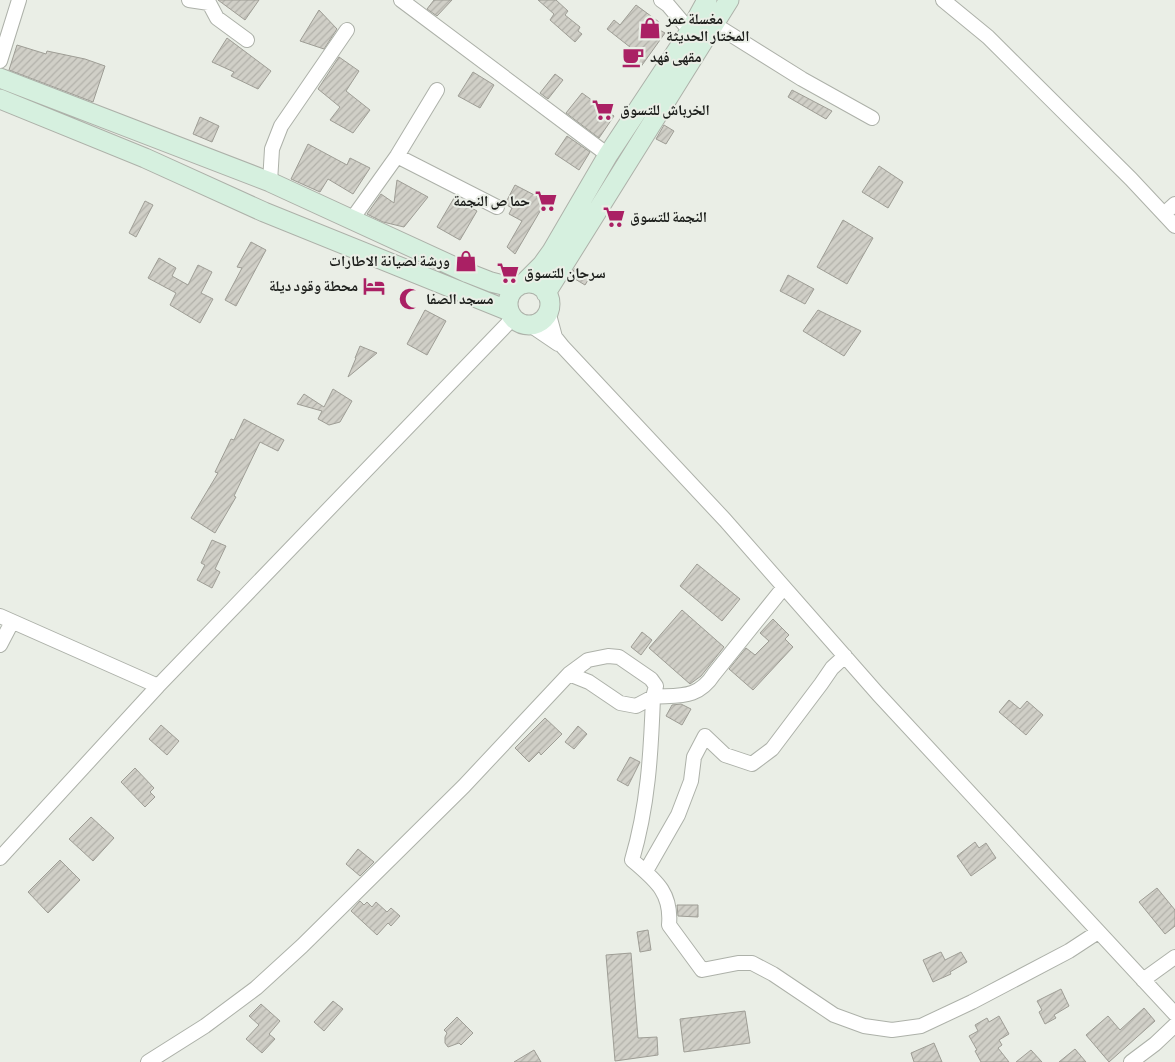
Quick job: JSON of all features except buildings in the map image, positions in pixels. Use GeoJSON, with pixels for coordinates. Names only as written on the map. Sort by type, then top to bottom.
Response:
{"type":"FeatureCollection","features":[{"type":"Feature","properties":{"kind":"main road"},"geometry":{"type":"LineString","coordinates":[[511,314],[508,300],[519,286],[542,265],[552,251],[608,155],[690,31],[707,0]]}},
{"type":"Feature","properties":{"kind":"main road"},"geometry":{"type":"LineString","coordinates":[[0,99],[145,158],[264,212],[511,314],[519,323],[530,325],[540,321],[547,302],[729,0]]}},
{"type":"Feature","properties":{"kind":"main road"},"geometry":{"type":"LineString","coordinates":[[0,78],[270,182],[491,282],[519,286],[532,283],[540,287],[547,302]]}},
{"type":"Feature","properties":{"kind":"street"},"geometry":{"type":"LineString","coordinates":[[0,61],[19,0]]}},
{"type":"Feature","properties":{"kind":"street"},"geometry":{"type":"LineString","coordinates":[[189,0],[209,3],[217,18],[247,40]]}},
{"type":"Feature","properties":{"kind":"street"},"geometry":{"type":"LineString","coordinates":[[401,0],[608,155]]}},
{"type":"Feature","properties":{"kind":"street"},"geometry":{"type":"LineString","coordinates":[[661,0],[668,5],[690,31]]}},
{"type":"Feature","properties":{"kind":"street"},"geometry":{"type":"LineString","coordinates":[[943,0],[988,37],[1131,179],[1175,226]]}},
{"type":"Feature","properties":{"kind":"street"},"geometry":{"type":"LineString","coordinates":[[714,24],[802,79],[872,118]]}},
{"type":"Feature","properties":{"kind":"street"},"geometry":{"type":"LineString","coordinates":[[270,182],[272,149],[281,126],[347,30]]}},
{"type":"Feature","properties":{"kind":"street"},"geometry":{"type":"LineString","coordinates":[[352,219],[398,156],[437,90]]}},
{"type":"Feature","properties":{"kind":"street"},"geometry":{"type":"LineString","coordinates":[[398,156],[497,207]]}},
{"type":"Feature","properties":{"kind":"street"},"geometry":{"type":"LineString","coordinates":[[1164,214],[1175,204]]}},
{"type":"Feature","properties":{"kind":"street"},"geometry":{"type":"LineString","coordinates":[[547,302],[555,337],[563,347],[725,520],[845,656],[1175,1014]]}},
{"type":"Feature","properties":{"kind":"street"},"geometry":{"type":"LineString","coordinates":[[0,858],[158,686],[511,314]]}},
{"type":"Feature","properties":{"kind":"street"},"geometry":{"type":"LineString","coordinates":[[530,325],[563,347]]}},
{"type":"Feature","properties":{"kind":"street"},"geometry":{"type":"LineString","coordinates":[[569,674],[589,682],[620,703],[636,706],[653,697],[691,694],[706,686],[784,588]]}},
{"type":"Feature","properties":{"kind":"street"},"geometry":{"type":"LineString","coordinates":[[0,645],[6,619],[158,686]]}},
{"type":"Feature","properties":{"kind":"street"},"geometry":{"type":"LineString","coordinates":[[148,1062],[205,1026],[256,988],[302,946],[464,786],[569,674],[588,660],[608,656],[619,657],[651,679],[656,686],[653,697],[648,785],[643,816],[632,860],[646,871],[664,892],[670,910],[669,925],[702,970],[738,963],[752,964],[780,979],[834,1015],[864,1026],[892,1030],[921,1026],[972,1002],[1069,951],[1098,932]]}},
{"type":"Feature","properties":{"kind":"street"},"geometry":{"type":"LineString","coordinates":[[646,871],[678,815],[691,781],[694,757],[705,736],[725,755],[752,764],[772,750],[832,668],[845,656]]}},
{"type":"Feature","properties":{"kind":"street"},"geometry":{"type":"LineString","coordinates":[[1143,980],[1175,956]]}},
{"type":"Feature","properties":{"kind":"street"},"geometry":{"type":"LineString","coordinates":[[1131,1062],[1155,1044],[1175,1025]]}},
{"type":"Feature","properties":{"kind":"place","name":"مغسلة عمر المختار الحديثة"},"geometry":{"type":"Point","coordinates":[650,28]}},
{"type":"Feature","properties":{"kind":"place","name":"مقهى فهد"},"geometry":{"type":"Point","coordinates":[633,57]}},
{"type":"Feature","properties":{"kind":"place","name":"الخرباش للتسوق"},"geometry":{"type":"Point","coordinates":[603,110]}},
{"type":"Feature","properties":{"kind":"place","name":"حما ص النجمة"},"geometry":{"type":"Point","coordinates":[546,201]}},
{"type":"Feature","properties":{"kind":"place","name":"النجمة للتسوق"},"geometry":{"type":"Point","coordinates":[614,217]}},
{"type":"Feature","properties":{"kind":"place","name":"ورشة لصيانة الاطارات"},"geometry":{"type":"Point","coordinates":[466,261]}},
{"type":"Feature","properties":{"kind":"place","name":"سرحان للتسوق"},"geometry":{"type":"Point","coordinates":[508,273]}},
{"type":"Feature","properties":{"kind":"place","name":"محطة وقود ديلة"},"geometry":{"type":"Point","coordinates":[374,286]}},
{"type":"Feature","properties":{"kind":"place","name":"مسجد الصفا"},"geometry":{"type":"Point","coordinates":[410,299]}}]}
